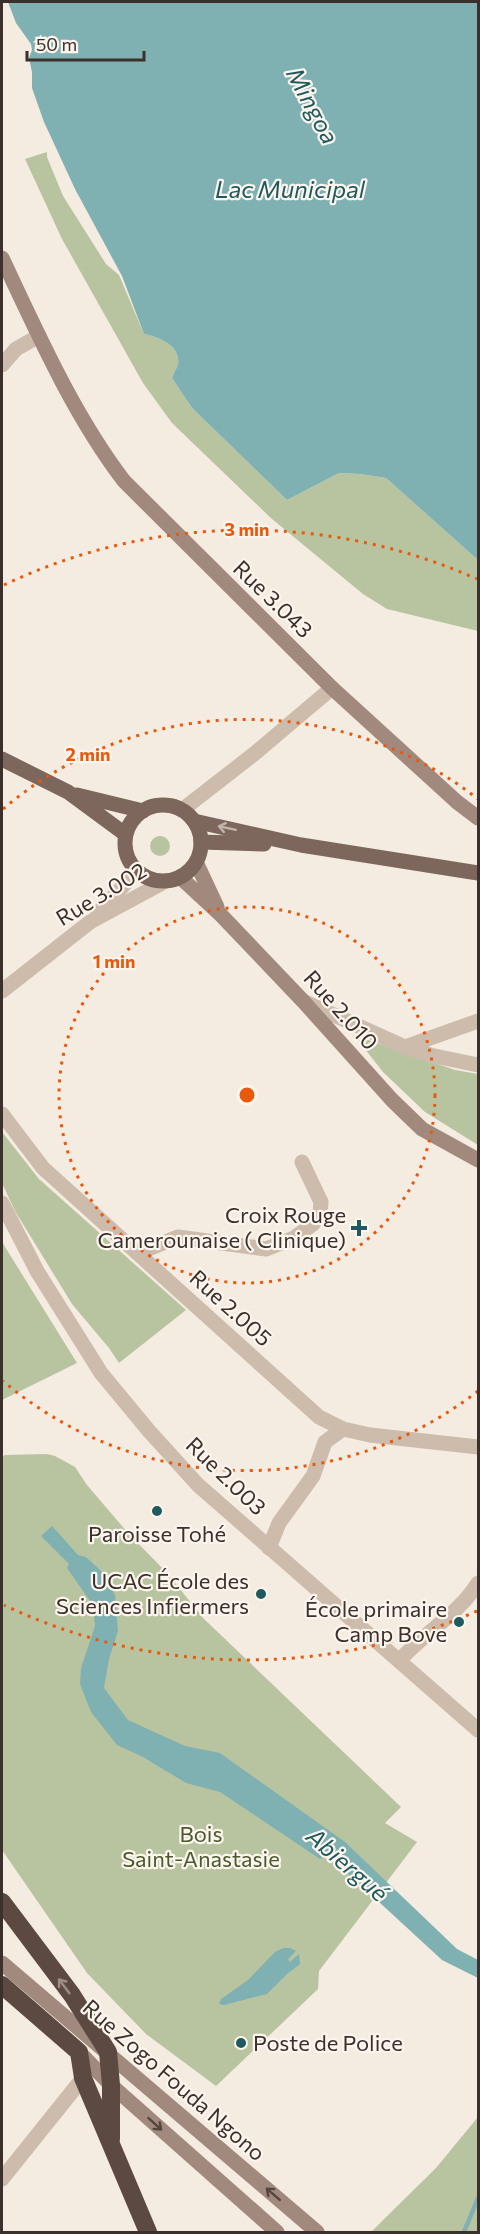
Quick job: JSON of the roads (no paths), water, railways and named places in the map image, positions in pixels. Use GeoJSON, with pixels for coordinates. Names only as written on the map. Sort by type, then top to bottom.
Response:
{"type":"FeatureCollection","features":[{"type":"Feature","properties":{"kind":"highway"},"geometry":{"type":"LineString","coordinates":[[2,1902],[72,1995],[108,2052],[111,2085],[111,2147]]}},
{"type":"Feature","properties":{"kind":"highway"},"geometry":{"type":"LineString","coordinates":[[2,1985],[79,2052],[82,2078],[148,2232]]}},
{"type":"Feature","properties":{"kind":"main road","name":"Rue 3.043"},"geometry":{"type":"LineString","coordinates":[[2,258],[73,401],[108,460],[124,481],[332,688],[457,802],[478,818]]}},
{"type":"Feature","properties":{"kind":"main road"},"geometry":{"type":"LineString","coordinates":[[2,759],[68,792],[125,834]]}},
{"type":"Feature","properties":{"kind":"main road"},"geometry":{"type":"LineString","coordinates":[[68,792],[142,811]]}},
{"type":"Feature","properties":{"kind":"main road"},"geometry":{"type":"LineString","coordinates":[[162,805],[182,810],[194,821],[200,834],[200,852],[196,862],[189,870],[173,879],[151,879],[137,871],[126,853],[125,834],[135,817],[142,811],[162,805]]}},
{"type":"Feature","properties":{"kind":"main road"},"geometry":{"type":"LineString","coordinates":[[194,821],[301,845],[478,873]]}},
{"type":"Feature","properties":{"kind":"main road"},"geometry":{"type":"LineString","coordinates":[[201,842],[301,845]]}},
{"type":"Feature","properties":{"kind":"main road"},"geometry":{"type":"LineString","coordinates":[[196,862],[221,915]]}},
{"type":"Feature","properties":{"kind":"main road","name":"Rue 2.010"},"geometry":{"type":"LineString","coordinates":[[173,879],[221,915],[303,1001],[392,1100],[422,1129],[478,1160]]}},
{"type":"Feature","properties":{"kind":"main road","name":"Rue Zogo Fouda Ngono"},"geometry":{"type":"LineString","coordinates":[[2,1963],[317,2232]]}},
{"type":"Feature","properties":{"kind":"main road","name":"Rue Zogo Fouda Ngono"},"geometry":{"type":"LineString","coordinates":[[79,2052],[111,2085],[277,2232]]}},
{"type":"Feature","properties":{"kind":"street"},"geometry":{"type":"LineString","coordinates":[[2,365],[16,350],[39,336]]}},
{"type":"Feature","properties":{"kind":"street"},"geometry":{"type":"LineString","coordinates":[[182,810],[254,754],[332,688]]}},
{"type":"Feature","properties":{"kind":"street"},"geometry":{"type":"LineString","coordinates":[[90,922],[137,871]]}},
{"type":"Feature","properties":{"kind":"street","name":"Rue 3.002"},"geometry":{"type":"LineString","coordinates":[[2,991],[90,922],[173,879]]}},
{"type":"Feature","properties":{"kind":"street"},"geometry":{"type":"LineString","coordinates":[[303,1001],[405,1047],[478,1065]]}},
{"type":"Feature","properties":{"kind":"street"},"geometry":{"type":"LineString","coordinates":[[405,1047],[478,1022]]}},
{"type":"Feature","properties":{"kind":"street","name":"Rue 2.005"},"geometry":{"type":"LineString","coordinates":[[2,1114],[43,1168],[319,1417],[343,1429],[370,1435],[478,1448]]}},
{"type":"Feature","properties":{"kind":"street"},"geometry":{"type":"LineString","coordinates":[[138,1253],[178,1237],[266,1249],[294,1238],[313,1224],[320,1213],[321,1202],[303,1162]]}},
{"type":"Feature","properties":{"kind":"street","name":"Rue 2.003"},"geometry":{"type":"LineString","coordinates":[[2,1203],[37,1271],[101,1373],[149,1431],[198,1485],[478,1730]]}},
{"type":"Feature","properties":{"kind":"street"},"geometry":{"type":"LineString","coordinates":[[269,1548],[279,1523],[313,1476],[325,1442],[343,1429]]}},
{"type":"Feature","properties":{"kind":"street"},"geometry":{"type":"LineString","coordinates":[[399,1660],[410,1648],[450,1617],[478,1583]]}},
{"type":"Feature","properties":{"kind":"street"},"geometry":{"type":"LineString","coordinates":[[2,2179],[82,2078]]}},
{"type":"Feature","properties":{"kind":"water","name":"Lac Municipal"},"geometry":{"type":"Polygon","coordinates":[[[8,2],[478,2],[478,560],[386,478],[339,473],[287,500],[192,408],[172,378],[178,364],[176,352],[162,340],[144,334],[122,276],[75,189],[44,122],[32,88],[29,58],[32,50],[31,44],[16,23],[8,2]]]}},
{"type":"Feature","properties":{"kind":"water","name":"Abiergué"},"geometry":{"type":"Polygon","coordinates":[[[52,1526],[78,1555],[86,1557],[101,1571],[115,1595],[118,1631],[109,1659],[104,1688],[128,1720],[185,1746],[220,1753],[345,1842],[457,1949],[478,1960],[478,1978],[442,1960],[327,1854],[320,1859],[220,1792],[186,1783],[143,1757],[117,1745],[91,1712],[80,1684],[81,1668],[95,1626],[93,1605],[67,1568],[69,1564],[41,1536],[52,1526]]]}},
{"type":"Feature","properties":{"kind":"water"},"geometry":{"type":"Polygon","coordinates":[[[283,1948],[296,1951],[288,1959],[290,1962],[299,1954],[300,1964],[267,1994],[224,2005],[219,2004],[221,1999],[248,1980],[275,1952],[283,1948]]]}},
{"type":"Feature","properties":{"kind":"waterway"},"geometry":{"type":"LineString","coordinates":[[464,2232],[478,2198]]}},
{"type":"Feature","properties":{"kind":"place","name":"Croix Rouge Camerounaise ( Clinique)"},"geometry":{"type":"Point","coordinates":[359,1228]}},
{"type":"Feature","properties":{"kind":"place","name":"Paroisse Tohé"},"geometry":{"type":"Point","coordinates":[157,1511]}},
{"type":"Feature","properties":{"kind":"place","name":"UCAC École des Sciences Infiermers"},"geometry":{"type":"Point","coordinates":[261,1594]}},
{"type":"Feature","properties":{"kind":"place","name":"École primaire Camp Bove"},"geometry":{"type":"Point","coordinates":[459,1622]}},
{"type":"Feature","properties":{"kind":"place","name":"Poste de Police"},"geometry":{"type":"Point","coordinates":[241,2043]}},
{"type":"Feature","properties":{"kind":"water label","name":"Mingoa"},"geometry":{"type":"Point","coordinates":[312,106]}},
{"type":"Feature","properties":{"kind":"park label","name":"Bois Saint-Anastasie"},"geometry":{"type":"Point","coordinates":[201,1847]}}]}
